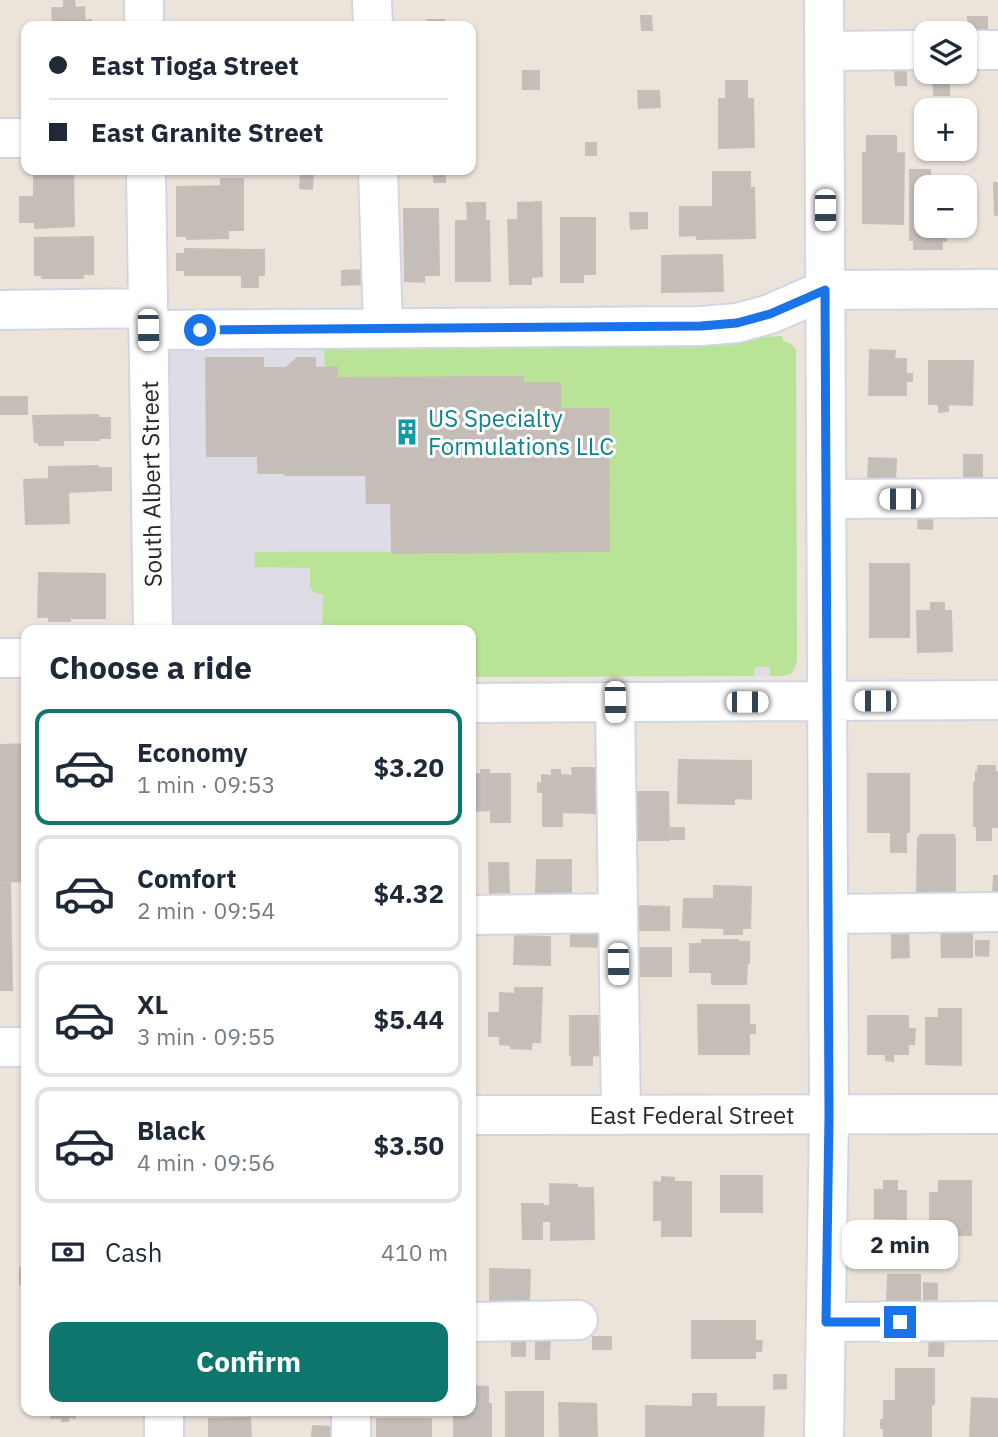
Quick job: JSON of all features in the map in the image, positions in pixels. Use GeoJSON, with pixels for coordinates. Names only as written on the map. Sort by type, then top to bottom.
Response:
{"type":"FeatureCollection","features":[{"type":"Feature","properties":{"kind":"street"},"geometry":{"type":"LineString","coordinates":[[144,0],[144,21]]}},
{"type":"Feature","properties":{"kind":"street"},"geometry":{"type":"LineString","coordinates":[[372,0],[373,21]]}},
{"type":"Feature","properties":{"kind":"street"},"geometry":{"type":"LineString","coordinates":[[824,0],[829,1115],[824,1437]]}},
{"type":"Feature","properties":{"kind":"street"},"geometry":{"type":"LineString","coordinates":[[977,50],[998,50]]}},
{"type":"Feature","properties":{"kind":"street"},"geometry":{"type":"LineString","coordinates":[[824,51],[914,51]]}},
{"type":"Feature","properties":{"kind":"street"},"geometry":{"type":"LineString","coordinates":[[0,138],[21,138]]}},
{"type":"Feature","properties":{"kind":"street","name":"South Albert Street"},"geometry":{"type":"LineString","coordinates":[[146,175],[153,625]]}},
{"type":"Feature","properties":{"kind":"street"},"geometry":{"type":"LineString","coordinates":[[378,175],[383,328]]}},
{"type":"Feature","properties":{"kind":"street"},"geometry":{"type":"LineString","coordinates":[[0,310],[383,328],[701,326],[737,323],[770,314],[825,290],[998,289]]}},
{"type":"Feature","properties":{"kind":"street"},"geometry":{"type":"LineString","coordinates":[[826,499],[998,498]]}},
{"type":"Feature","properties":{"kind":"street"},"geometry":{"type":"LineString","coordinates":[[0,658],[21,658]]}},
{"type":"Feature","properties":{"kind":"street"},"geometry":{"type":"LineString","coordinates":[[476,703],[998,700]]}},
{"type":"Feature","properties":{"kind":"street"},"geometry":{"type":"LineString","coordinates":[[615,702],[621,1115]]}},
{"type":"Feature","properties":{"kind":"street"},"geometry":{"type":"LineString","coordinates":[[828,914],[998,912]]}},
{"type":"Feature","properties":{"kind":"street"},"geometry":{"type":"LineString","coordinates":[[476,915],[618,913]]}},
{"type":"Feature","properties":{"kind":"street"},"geometry":{"type":"LineString","coordinates":[[0,1047],[21,1047]]}},
{"type":"Feature","properties":{"kind":"street","name":"East Federal Street"},"geometry":{"type":"LineString","coordinates":[[476,1115],[998,1114]]}},
{"type":"Feature","properties":{"kind":"street"},"geometry":{"type":"LineString","coordinates":[[476,1322],[578,1320]]}},
{"type":"Feature","properties":{"kind":"street"},"geometry":{"type":"LineString","coordinates":[[826,1322],[998,1321]]}},
{"type":"Feature","properties":{"kind":"street"},"geometry":{"type":"LineString","coordinates":[[164,1416],[164,1437]]}},
{"type":"Feature","properties":{"kind":"street"},"geometry":{"type":"LineString","coordinates":[[351,1416],[351,1437]]}},
{"type":"Feature","properties":{"kind":"shaded area"},"geometry":{"type":"Polygon","coordinates":[[[782,336],[783,341],[796,349],[797,662],[792,673],[782,676],[476,677],[476,625],[161,625],[160,345],[636,344],[782,336]]]}},
{"type":"Feature","properties":{"kind":"green space"},"geometry":{"type":"Polygon","coordinates":[[[782,336],[783,341],[796,349],[797,662],[792,673],[770,676],[770,667],[755,667],[754,676],[476,677],[476,625],[322,625],[323,595],[313,592],[310,585],[310,568],[255,567],[255,552],[609,551],[608,409],[560,409],[523,383],[523,377],[337,378],[325,368],[324,343],[636,344],[782,336]]]}},
{"type":"Feature","properties":{"kind":"building"},"geometry":{"type":"Polygon","coordinates":[[[74,0],[75,8],[84,7],[85,21],[53,21],[52,8],[64,8],[64,1],[74,0]]]}},
{"type":"Feature","properties":{"kind":"building"},"geometry":{"type":"Polygon","coordinates":[[[641,16],[651,16],[652,30],[642,30],[641,16]]]}},
{"type":"Feature","properties":{"kind":"building"},"geometry":{"type":"Polygon","coordinates":[[[968,17],[987,17],[987,33],[977,33],[977,21],[968,21],[968,17]]]}},
{"type":"Feature","properties":{"kind":"building"},"geometry":{"type":"Polygon","coordinates":[[[895,70],[906,70],[906,85],[896,85],[895,70]]]}},
{"type":"Feature","properties":{"kind":"building"},"geometry":{"type":"Polygon","coordinates":[[[523,71],[539,71],[539,89],[523,89],[523,71]]]}},
{"type":"Feature","properties":{"kind":"building"},"geometry":{"type":"Polygon","coordinates":[[[726,81],[747,81],[747,99],[753,99],[754,147],[719,148],[719,99],[726,99],[726,81]]]}},
{"type":"Feature","properties":{"kind":"building"},"geometry":{"type":"Polygon","coordinates":[[[934,84],[949,84],[949,95],[934,95],[934,84]]]}},
{"type":"Feature","properties":{"kind":"building"},"geometry":{"type":"Polygon","coordinates":[[[638,91],[659,91],[660,107],[639,108],[638,91]]]}},
{"type":"Feature","properties":{"kind":"building"},"geometry":{"type":"Polygon","coordinates":[[[867,136],[896,136],[896,154],[904,153],[903,224],[863,223],[863,153],[867,153],[867,136]]]}},
{"type":"Feature","properties":{"kind":"building"},"geometry":{"type":"Polygon","coordinates":[[[586,143],[596,143],[596,155],[586,155],[586,143]]]}},
{"type":"Feature","properties":{"kind":"building"},"geometry":{"type":"Polygon","coordinates":[[[910,170],[930,170],[930,175],[914,175],[914,238],[946,238],[946,241],[942,240],[942,249],[914,249],[914,240],[910,240],[910,170]]]}},
{"type":"Feature","properties":{"kind":"building"},"geometry":{"type":"Polygon","coordinates":[[[713,172],[750,172],[750,188],[754,188],[755,238],[697,239],[697,235],[680,236],[680,207],[713,207],[713,172]]]}},
{"type":"Feature","properties":{"kind":"building"},"geometry":{"type":"Polygon","coordinates":[[[34,175],[73,175],[74,226],[35,228],[35,222],[20,222],[20,197],[34,197],[34,175]]]}},
{"type":"Feature","properties":{"kind":"building"},"geometry":{"type":"Polygon","coordinates":[[[301,175],[313,175],[312,189],[300,188],[301,175]]]}},
{"type":"Feature","properties":{"kind":"building"},"geometry":{"type":"Polygon","coordinates":[[[434,175],[445,175],[445,182],[434,182],[434,175]]]}},
{"type":"Feature","properties":{"kind":"building"},"geometry":{"type":"Polygon","coordinates":[[[221,179],[243,179],[243,212],[177,213],[177,187],[221,186],[221,179]]]}},
{"type":"Feature","properties":{"kind":"building"},"geometry":{"type":"Polygon","coordinates":[[[994,183],[998,183],[998,215],[995,215],[994,183]]]}},
{"type":"Feature","properties":{"kind":"building"},"geometry":{"type":"Polygon","coordinates":[[[541,202],[542,276],[531,277],[531,284],[510,284],[508,220],[518,220],[518,203],[541,202]]]}},
{"type":"Feature","properties":{"kind":"building"},"geometry":{"type":"Polygon","coordinates":[[[467,203],[485,203],[485,221],[489,221],[490,281],[456,281],[456,221],[468,221],[467,203]]]}},
{"type":"Feature","properties":{"kind":"building"},"geometry":{"type":"Polygon","coordinates":[[[404,209],[438,209],[439,275],[424,275],[424,282],[405,281],[404,209]]]}},
{"type":"Feature","properties":{"kind":"building"},"geometry":{"type":"Polygon","coordinates":[[[243,212],[243,230],[228,230],[228,238],[187,239],[187,236],[177,236],[177,213],[243,212]]]}},
{"type":"Feature","properties":{"kind":"building"},"geometry":{"type":"Polygon","coordinates":[[[630,213],[647,213],[647,228],[631,229],[630,213]]]}},
{"type":"Feature","properties":{"kind":"building"},"geometry":{"type":"Polygon","coordinates":[[[561,218],[595,218],[595,274],[583,274],[583,282],[561,282],[561,218]]]}},
{"type":"Feature","properties":{"kind":"building"},"geometry":{"type":"Polygon","coordinates":[[[93,237],[93,274],[83,274],[83,278],[42,278],[42,275],[35,275],[35,238],[93,237]]]}},
{"type":"Feature","properties":{"kind":"building"},"geometry":{"type":"Polygon","coordinates":[[[185,249],[264,250],[264,275],[258,275],[258,287],[242,287],[242,275],[185,275],[185,270],[177,270],[177,254],[185,254],[185,249]]]}},
{"type":"Feature","properties":{"kind":"building"},"geometry":{"type":"Polygon","coordinates":[[[722,255],[723,291],[662,292],[662,256],[722,255]]]}},
{"type":"Feature","properties":{"kind":"building"},"geometry":{"type":"Polygon","coordinates":[[[360,270],[360,284],[342,285],[342,271],[360,270]]]}},
{"type":"Feature","properties":{"kind":"building"},"geometry":{"type":"Polygon","coordinates":[[[870,350],[895,351],[894,359],[906,359],[906,374],[912,374],[912,381],[906,381],[906,395],[869,395],[870,350]]]}},
{"type":"Feature","properties":{"kind":"building","name":"US Specialty Formulations LLC"},"geometry":{"type":"Polygon","coordinates":[[[206,358],[263,358],[263,368],[286,368],[297,358],[315,358],[315,368],[337,367],[337,378],[523,377],[524,409],[608,409],[609,551],[392,553],[391,503],[367,503],[366,475],[258,473],[258,456],[207,456],[206,358]]]}},
{"type":"Feature","properties":{"kind":"building"},"geometry":{"type":"Polygon","coordinates":[[[929,361],[973,361],[972,405],[948,404],[948,411],[939,412],[939,404],[929,404],[929,361]]]}},
{"type":"Feature","properties":{"kind":"building"},"geometry":{"type":"Polygon","coordinates":[[[523,383],[560,383],[560,409],[524,409],[523,383]]]}},
{"type":"Feature","properties":{"kind":"building"},"geometry":{"type":"Polygon","coordinates":[[[0,397],[27,397],[27,414],[0,414],[0,397]]]}},
{"type":"Feature","properties":{"kind":"building"},"geometry":{"type":"Polygon","coordinates":[[[98,415],[98,418],[110,418],[110,438],[63,440],[63,445],[39,445],[39,442],[35,442],[33,416],[98,415]]]}},
{"type":"Feature","properties":{"kind":"building"},"geometry":{"type":"Polygon","coordinates":[[[964,455],[982,455],[982,478],[964,478],[964,455]]]}},
{"type":"Feature","properties":{"kind":"building"},"geometry":{"type":"Polygon","coordinates":[[[869,458],[896,459],[895,481],[868,481],[869,458]]]}},
{"type":"Feature","properties":{"kind":"building"},"geometry":{"type":"Polygon","coordinates":[[[49,467],[111,468],[111,490],[68,492],[69,523],[26,524],[24,480],[49,479],[49,467]]]}},
{"type":"Feature","properties":{"kind":"building"},"geometry":{"type":"Polygon","coordinates":[[[919,510],[933,511],[932,529],[918,528],[919,510]]]}},
{"type":"Feature","properties":{"kind":"building"},"geometry":{"type":"Polygon","coordinates":[[[870,564],[909,564],[909,637],[870,637],[870,564]]]}},
{"type":"Feature","properties":{"kind":"building"},"geometry":{"type":"Polygon","coordinates":[[[39,573],[105,574],[105,618],[49,621],[49,617],[38,617],[39,573]]]}},
{"type":"Feature","properties":{"kind":"building"},"geometry":{"type":"Polygon","coordinates":[[[931,603],[944,603],[944,611],[951,611],[952,651],[918,652],[917,611],[931,611],[931,603]]]}},
{"type":"Feature","properties":{"kind":"building"},"geometry":{"type":"Polygon","coordinates":[[[21,744],[21,881],[0,882],[0,745],[21,744]]]}},
{"type":"Feature","properties":{"kind":"building"},"geometry":{"type":"Polygon","coordinates":[[[679,760],[751,761],[751,799],[734,798],[734,804],[678,803],[679,760]]]}},
{"type":"Feature","properties":{"kind":"building"},"geometry":{"type":"Polygon","coordinates":[[[978,766],[995,766],[995,772],[998,772],[998,827],[991,827],[991,840],[977,840],[977,826],[974,826],[974,783],[978,766]]]}},
{"type":"Feature","properties":{"kind":"building"},"geometry":{"type":"Polygon","coordinates":[[[572,768],[596,768],[596,813],[562,812],[562,826],[543,826],[543,792],[538,792],[542,775],[552,776],[552,770],[560,770],[560,775],[573,776],[572,768]]]}},
{"type":"Feature","properties":{"kind":"building"},"geometry":{"type":"Polygon","coordinates":[[[481,770],[489,770],[489,774],[510,774],[510,822],[491,822],[491,810],[476,811],[476,774],[481,774],[481,770]]]}},
{"type":"Feature","properties":{"kind":"building"},"geometry":{"type":"Polygon","coordinates":[[[868,774],[909,774],[909,832],[906,832],[906,852],[891,852],[891,832],[868,832],[868,774]]]}},
{"type":"Feature","properties":{"kind":"building"},"geometry":{"type":"Polygon","coordinates":[[[634,792],[668,792],[669,840],[635,840],[634,792]]]}},
{"type":"Feature","properties":{"kind":"building"},"geometry":{"type":"Polygon","coordinates":[[[671,828],[684,828],[684,839],[671,839],[671,828]]]}},
{"type":"Feature","properties":{"kind":"building"},"geometry":{"type":"Polygon","coordinates":[[[920,835],[954,835],[955,895],[917,894],[920,835]]]}},
{"type":"Feature","properties":{"kind":"building"},"geometry":{"type":"Polygon","coordinates":[[[537,860],[571,860],[571,893],[536,892],[537,860]]]}},
{"type":"Feature","properties":{"kind":"building"},"geometry":{"type":"Polygon","coordinates":[[[489,863],[508,863],[509,892],[490,893],[489,863]]]}},
{"type":"Feature","properties":{"kind":"building"},"geometry":{"type":"Polygon","coordinates":[[[994,876],[998,876],[998,893],[993,893],[994,876]]]}},
{"type":"Feature","properties":{"kind":"building"},"geometry":{"type":"Polygon","coordinates":[[[0,883],[10,883],[12,990],[0,990],[0,883]]]}},
{"type":"Feature","properties":{"kind":"building"},"geometry":{"type":"Polygon","coordinates":[[[714,886],[751,887],[750,928],[742,928],[742,934],[724,934],[725,928],[683,927],[684,899],[714,899],[714,886]]]}},
{"type":"Feature","properties":{"kind":"building"},"geometry":{"type":"Polygon","coordinates":[[[638,906],[669,907],[669,930],[638,930],[638,906]]]}},
{"type":"Feature","properties":{"kind":"building"},"geometry":{"type":"Polygon","coordinates":[[[972,923],[972,957],[942,957],[941,924],[972,923]]]}},
{"type":"Feature","properties":{"kind":"building"},"geometry":{"type":"Polygon","coordinates":[[[571,928],[602,929],[602,947],[571,946],[571,928]]]}},
{"type":"Feature","properties":{"kind":"building"},"geometry":{"type":"Polygon","coordinates":[[[908,929],[909,957],[892,958],[892,930],[908,929]]]}},
{"type":"Feature","properties":{"kind":"building"},"geometry":{"type":"Polygon","coordinates":[[[515,936],[550,937],[550,965],[514,964],[515,936]]]}},
{"type":"Feature","properties":{"kind":"building"},"geometry":{"type":"Polygon","coordinates":[[[702,940],[749,942],[746,984],[712,984],[712,972],[690,972],[690,944],[702,944],[702,940]]]}},
{"type":"Feature","properties":{"kind":"building"},"geometry":{"type":"Polygon","coordinates":[[[976,941],[989,941],[988,956],[976,955],[976,941]]]}},
{"type":"Feature","properties":{"kind":"building"},"geometry":{"type":"Polygon","coordinates":[[[638,948],[671,948],[671,976],[639,976],[638,948]]]}},
{"type":"Feature","properties":{"kind":"building"},"geometry":{"type":"Polygon","coordinates":[[[515,988],[542,988],[540,1042],[532,1042],[531,1049],[511,1048],[511,1045],[500,1044],[500,1036],[489,1036],[489,1013],[500,1013],[500,993],[515,994],[515,988]]]}},
{"type":"Feature","properties":{"kind":"building"},"geometry":{"type":"Polygon","coordinates":[[[698,1005],[749,1005],[749,1025],[755,1025],[755,1033],[749,1033],[749,1054],[699,1054],[698,1005]]]}},
{"type":"Feature","properties":{"kind":"building"},"geometry":{"type":"Polygon","coordinates":[[[939,1009],[961,1009],[961,1065],[926,1064],[926,1018],[939,1018],[939,1009]]]}},
{"type":"Feature","properties":{"kind":"building"},"geometry":{"type":"Polygon","coordinates":[[[570,1016],[604,1016],[604,1056],[592,1055],[592,1065],[572,1065],[570,1016]]]}},
{"type":"Feature","properties":{"kind":"building"},"geometry":{"type":"Polygon","coordinates":[[[868,1016],[908,1016],[908,1029],[915,1029],[914,1044],[908,1044],[908,1054],[893,1054],[893,1061],[886,1060],[886,1054],[868,1054],[868,1016]]]}},
{"type":"Feature","properties":{"kind":"building"},"geometry":{"type":"Polygon","coordinates":[[[721,1176],[762,1176],[762,1212],[721,1212],[721,1176]]]}},
{"type":"Feature","properties":{"kind":"building"},"geometry":{"type":"Polygon","coordinates":[[[662,1177],[674,1178],[674,1182],[691,1182],[691,1236],[662,1236],[662,1220],[654,1220],[654,1182],[662,1183],[662,1177]]]}},
{"type":"Feature","properties":{"kind":"building"},"geometry":{"type":"Polygon","coordinates":[[[884,1181],[897,1181],[897,1191],[906,1191],[906,1219],[875,1218],[875,1190],[884,1190],[884,1181]]]}},
{"type":"Feature","properties":{"kind":"building"},"geometry":{"type":"Polygon","coordinates":[[[939,1181],[971,1181],[971,1235],[949,1235],[949,1251],[930,1251],[930,1193],[939,1193],[939,1181]]]}},
{"type":"Feature","properties":{"kind":"building"},"geometry":{"type":"Polygon","coordinates":[[[550,1184],[593,1188],[594,1239],[551,1240],[551,1221],[542,1221],[542,1239],[523,1239],[522,1204],[550,1206],[550,1184]]]}},
{"type":"Feature","properties":{"kind":"building"},"geometry":{"type":"Polygon","coordinates":[[[490,1269],[530,1270],[529,1302],[490,1302],[490,1269]]]}},
{"type":"Feature","properties":{"kind":"building"},"geometry":{"type":"Polygon","coordinates":[[[888,1275],[920,1275],[920,1303],[887,1302],[888,1275]]]}},
{"type":"Feature","properties":{"kind":"building"},"geometry":{"type":"Polygon","coordinates":[[[924,1283],[937,1284],[937,1299],[924,1300],[924,1283]]]}},
{"type":"Feature","properties":{"kind":"building"},"geometry":{"type":"Polygon","coordinates":[[[692,1321],[755,1321],[755,1341],[762,1341],[761,1351],[755,1351],[755,1358],[692,1358],[692,1321]]]}},
{"type":"Feature","properties":{"kind":"building"},"geometry":{"type":"Polygon","coordinates":[[[536,1335],[550,1335],[549,1359],[536,1359],[536,1335]]]}},
{"type":"Feature","properties":{"kind":"building"},"geometry":{"type":"Polygon","coordinates":[[[930,1335],[944,1336],[943,1356],[929,1356],[930,1335]]]}},
{"type":"Feature","properties":{"kind":"building"},"geometry":{"type":"Polygon","coordinates":[[[512,1336],[525,1337],[525,1356],[512,1356],[512,1336]]]}},
{"type":"Feature","properties":{"kind":"building"},"geometry":{"type":"Polygon","coordinates":[[[593,1337],[611,1337],[611,1349],[593,1349],[593,1337]]]}},
{"type":"Feature","properties":{"kind":"building"},"geometry":{"type":"Polygon","coordinates":[[[896,1369],[934,1369],[931,1437],[884,1437],[881,1420],[884,1420],[884,1401],[896,1401],[896,1369]]]}},
{"type":"Feature","properties":{"kind":"building"},"geometry":{"type":"Polygon","coordinates":[[[774,1375],[786,1375],[786,1388],[774,1389],[774,1375]]]}},
{"type":"Feature","properties":{"kind":"building"},"geometry":{"type":"Polygon","coordinates":[[[476,1386],[488,1387],[491,1437],[454,1437],[454,1416],[476,1416],[476,1386]]]}},
{"type":"Feature","properties":{"kind":"building"},"geometry":{"type":"Polygon","coordinates":[[[506,1392],[543,1392],[543,1437],[506,1437],[506,1392]]]}},
{"type":"Feature","properties":{"kind":"building"},"geometry":{"type":"Polygon","coordinates":[[[693,1394],[705,1394],[705,1437],[646,1437],[646,1406],[693,1407],[693,1394]]]}},
{"type":"Feature","properties":{"kind":"building"},"geometry":{"type":"Polygon","coordinates":[[[705,1394],[716,1394],[716,1407],[764,1407],[763,1437],[705,1437],[705,1394]]]}},
{"type":"Feature","properties":{"kind":"building"},"geometry":{"type":"Polygon","coordinates":[[[972,1398],[998,1399],[998,1437],[970,1437],[972,1398]]]}},
{"type":"Feature","properties":{"kind":"building"},"geometry":{"type":"Polygon","coordinates":[[[559,1403],[596,1404],[597,1437],[560,1437],[559,1403]]]}},
{"type":"Feature","properties":{"kind":"building"},"geometry":{"type":"Polygon","coordinates":[[[75,1416],[68,1417],[68,1421],[51,1418],[75,1416]]]}},
{"type":"Feature","properties":{"kind":"building"},"geometry":{"type":"Polygon","coordinates":[[[250,1418],[251,1437],[209,1437],[209,1419],[250,1418]]]}},
{"type":"Feature","properties":{"kind":"building"},"geometry":{"type":"Polygon","coordinates":[[[377,1419],[431,1419],[431,1437],[377,1437],[377,1419]]]}},
{"type":"Feature","properties":{"kind":"building"},"geometry":{"type":"Polygon","coordinates":[[[313,1426],[329,1427],[329,1437],[312,1436],[313,1426]]]}},
{"type":"Feature","properties":{"kind":"place","name":"US Specialty Formulations LLC"},"geometry":{"type":"Point","coordinates":[407,432]}},
{"type":"Feature","properties":{"kind":"route"},"geometry":{"type":"LineString","coordinates":[[200,330],[701,326],[737,323],[770,314],[825,290],[829,1115],[826,1322],[900,1322]]}}]}
